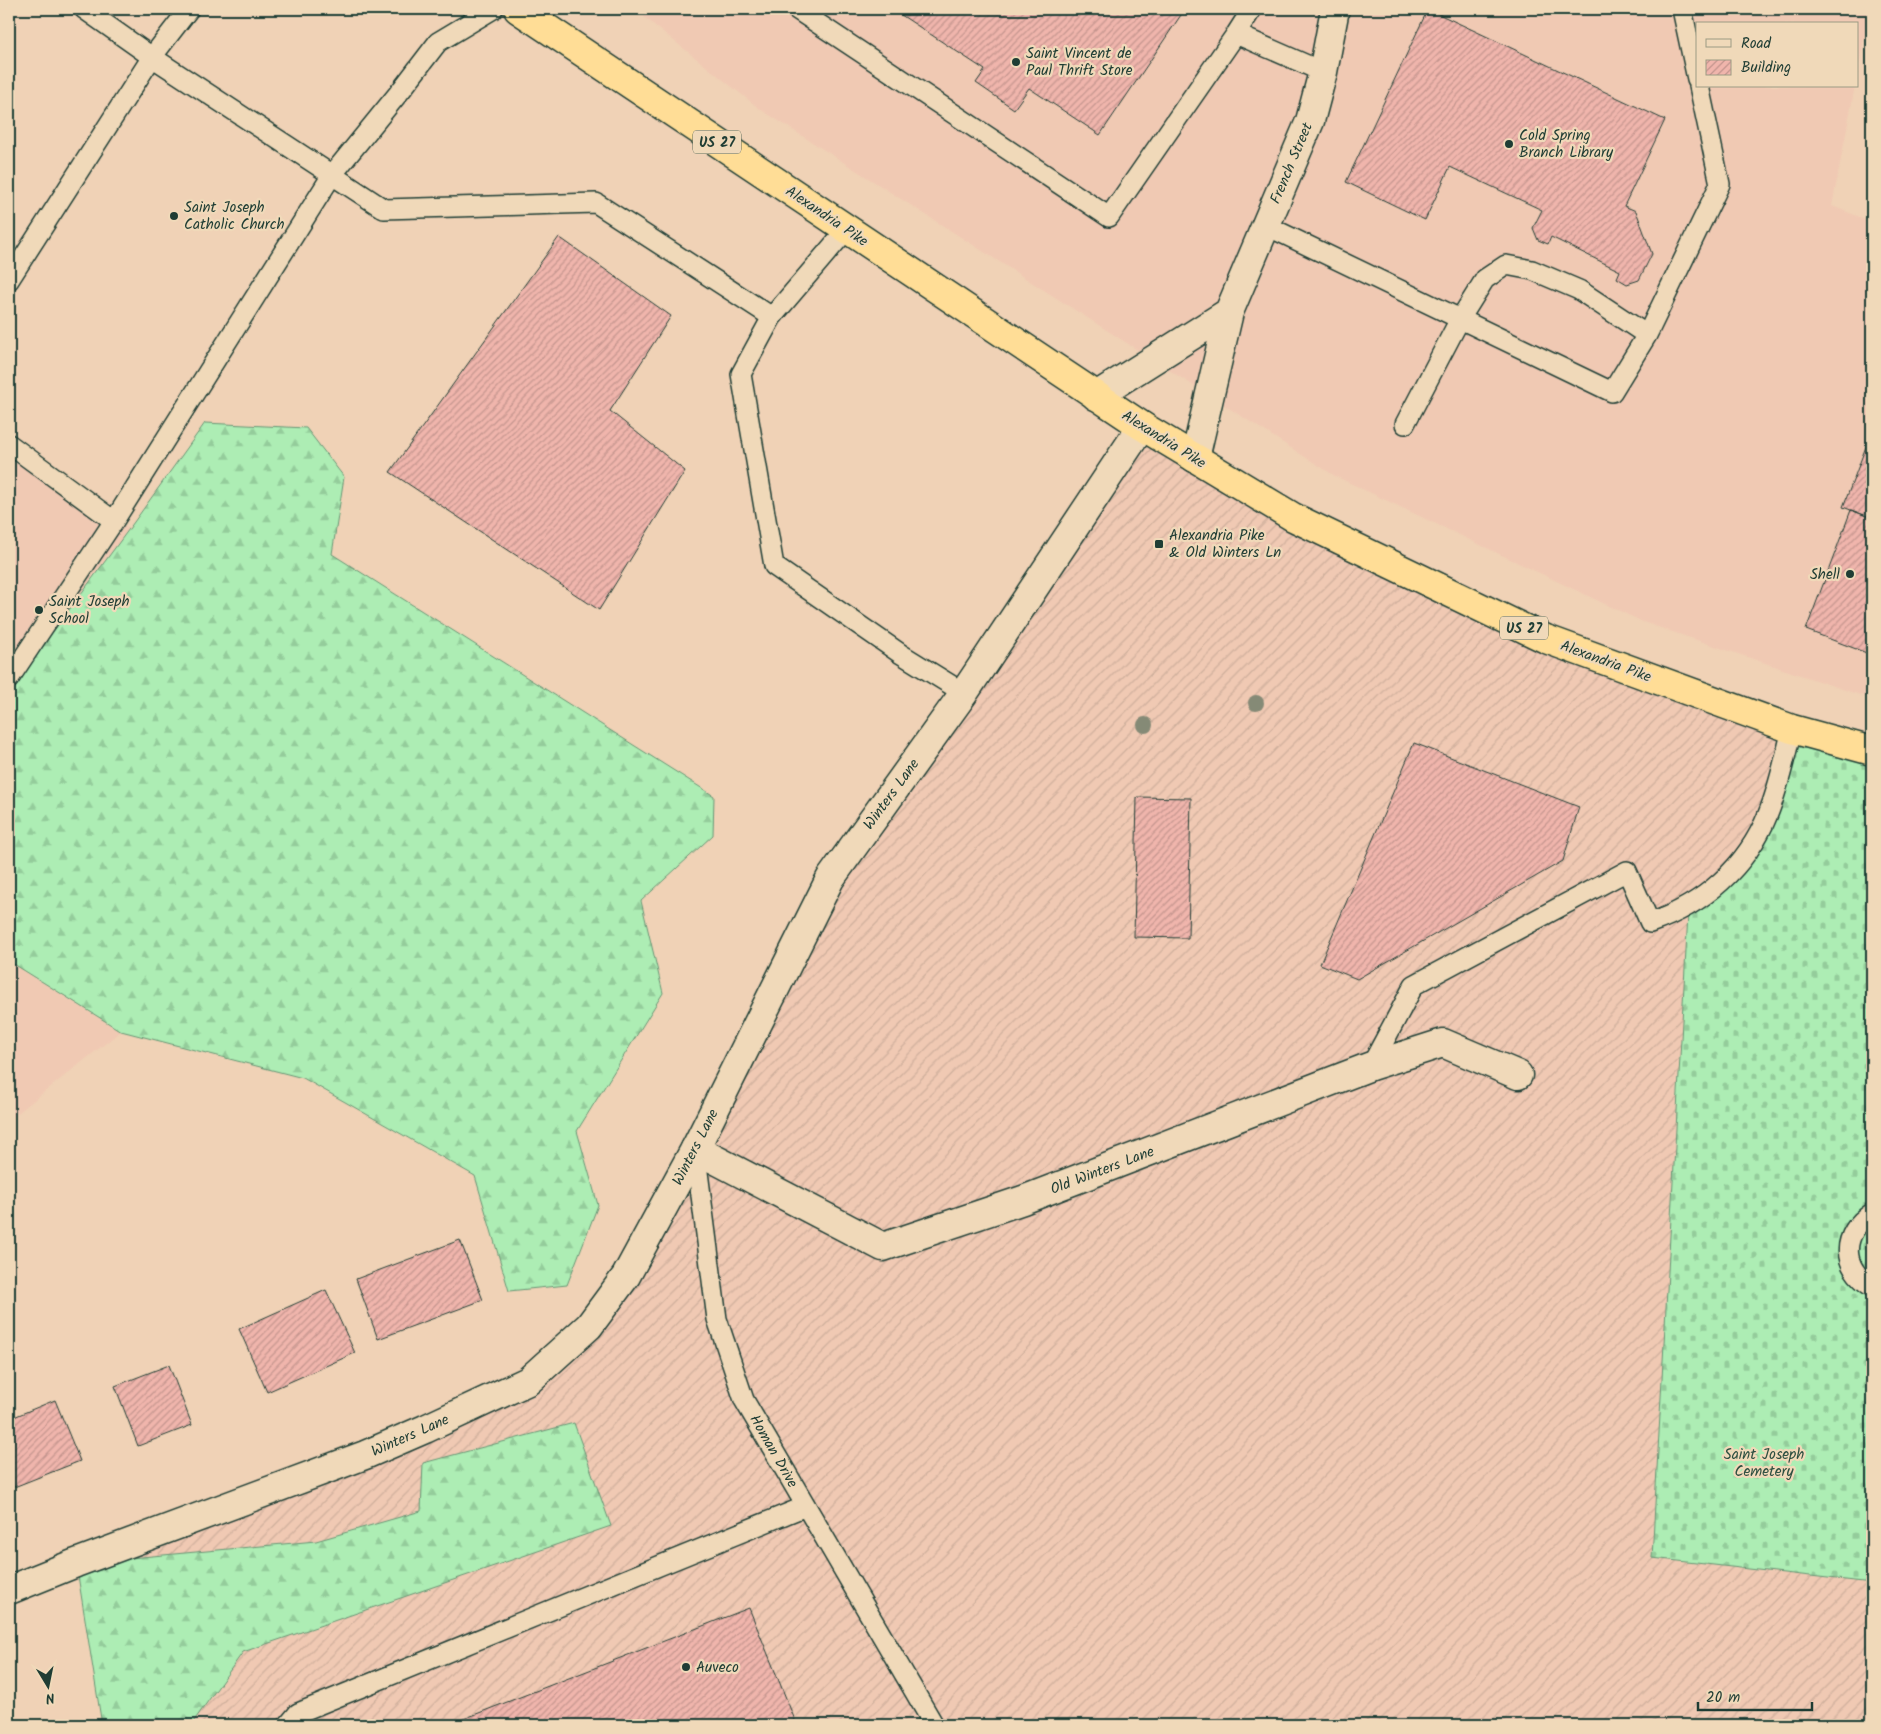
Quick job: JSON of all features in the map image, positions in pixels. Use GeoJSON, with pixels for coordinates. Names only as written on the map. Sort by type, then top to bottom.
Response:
{"type":"FeatureCollection","features":[{"type":"Feature","properties":{"kind":"highway","name":"Alexandria Pike"},"geometry":{"type":"LineString","coordinates":[[518,9],[1096,396],[1293,517],[1546,639],[1792,729],[1872,751]]}},
{"type":"Feature","properties":{"kind":"street","name":"French Street"},"geometry":{"type":"LineString","coordinates":[[1195,458],[1229,312],[1310,121],[1323,72],[1335,9]]}},
{"type":"Feature","properties":{"kind":"street"},"geometry":{"type":"LineString","coordinates":[[1096,396],[1229,312]]}},
{"type":"Feature","properties":{"kind":"street","name":"Winters Lane"},"geometry":{"type":"LineString","coordinates":[[9,1590],[307,1475],[365,1455],[528,1381],[589,1326],[626,1276],[695,1149],[830,879],[964,693],[1142,426]]}},
{"type":"Feature","properties":{"kind":"street","name":"Old Winters Lane"},"geometry":{"type":"LineString","coordinates":[[695,1149],[883,1246],[1023,1200],[1371,1066],[1443,1044],[1518,1075]]}},
{"type":"Feature","properties":{"kind":"lane"},"geometry":{"type":"LineString","coordinates":[[84,9],[152,57],[384,209],[596,203],[772,317]]}},
{"type":"Feature","properties":{"kind":"lane"},"geometry":{"type":"LineString","coordinates":[[9,280],[152,57],[189,9]]}},
{"type":"Feature","properties":{"kind":"lane"},"geometry":{"type":"LineString","coordinates":[[9,679],[114,521],[332,175],[438,42],[493,9]]}},
{"type":"Feature","properties":{"kind":"lane"},"geometry":{"type":"LineString","coordinates":[[796,9],[1109,217],[1252,9]]}},
{"type":"Feature","properties":{"kind":"lane"},"geometry":{"type":"LineString","coordinates":[[1682,9],[1696,74]]}},
{"type":"Feature","properties":{"kind":"lane"},"geometry":{"type":"LineString","coordinates":[[1236,34],[1323,72]]}},
{"type":"Feature","properties":{"kind":"lane"},"geometry":{"type":"LineString","coordinates":[[1265,226],[1612,392],[1647,335],[1720,184],[1699,88]]}},
{"type":"Feature","properties":{"kind":"lane"},"geometry":{"type":"LineString","coordinates":[[846,229],[772,317],[741,374],[774,566],[901,654],[964,693]]}},
{"type":"Feature","properties":{"kind":"lane"},"geometry":{"type":"LineString","coordinates":[[1405,424],[1460,319],[1484,279],[1506,265],[1532,270],[1579,290],[1647,335]]}},
{"type":"Feature","properties":{"kind":"lane"},"geometry":{"type":"LineString","coordinates":[[9,444],[114,521]]}},
{"type":"Feature","properties":{"kind":"lane"},"geometry":{"type":"LineString","coordinates":[[1371,1066],[1414,986],[1627,871],[1650,923],[1674,915],[1727,878],[1752,847],[1768,814],[1792,729]]}},
{"type":"Feature","properties":{"kind":"lane","name":"Homan Drive"},"geometry":{"type":"LineString","coordinates":[[695,1149],[717,1319],[744,1400],[934,1725]]}},
{"type":"Feature","properties":{"kind":"lane"},"geometry":{"type":"LineString","coordinates":[[1872,1213],[1853,1230],[1848,1256],[1853,1269],[1862,1280],[1872,1287]]}},
{"type":"Feature","properties":{"kind":"lane"},"geometry":{"type":"LineString","coordinates":[[288,1725],[298,1713],[806,1506]]}},
{"type":"Feature","properties":{"kind":"shaded area"},"geometry":{"type":"Polygon","coordinates":[[[634,9],[1870,9],[1858,70],[1858,22],[1696,22],[1696,88],[1855,88],[1832,206],[1872,222],[1872,699],[1643,622],[1335,476],[760,109],[634,9]]]}},
{"type":"Feature","properties":{"kind":"shaded area"},"geometry":{"type":"Polygon","coordinates":[[[1142,426],[1293,517],[1792,729],[1652,1557],[1872,1583],[1872,1725],[147,1725],[76,1563],[471,1408],[589,1326],[830,879],[1142,426]]]}},
{"type":"Feature","properties":{"kind":"shaded area","name":"Saint Joseph School"},"geometry":{"type":"Polygon","coordinates":[[[9,453],[129,529],[9,691],[9,453]]]}},
{"type":"Feature","properties":{"kind":"shaded area"},"geometry":{"type":"Polygon","coordinates":[[[9,961],[121,1031],[9,1120],[9,961]]]}},
{"type":"Feature","properties":{"kind":"green space"},"geometry":{"type":"Polygon","coordinates":[[[205,423],[306,428],[344,477],[332,554],[714,796],[713,835],[641,901],[663,993],[577,1131],[598,1205],[567,1285],[509,1291],[475,1176],[303,1078],[121,1031],[9,961],[9,691],[205,423]]]}},
{"type":"Feature","properties":{"kind":"green space","name":"Saint Joseph Cemetery"},"geometry":{"type":"Polygon","coordinates":[[[1792,729],[1872,751],[1872,1583],[1652,1558],[1688,914],[1752,847],[1792,729]]]}},
{"type":"Feature","properties":{"kind":"green space"},"geometry":{"type":"Polygon","coordinates":[[[574,1423],[611,1526],[243,1652],[191,1725],[102,1725],[76,1563],[316,1541],[421,1511],[423,1463],[574,1423]]]}},
{"type":"Feature","properties":{"kind":"building"},"geometry":{"type":"Polygon","coordinates":[[[892,9],[1185,9],[1100,135],[1029,88],[1014,109],[976,83],[985,70],[892,9]]]}},
{"type":"Feature","properties":{"kind":"building","name":"Cold Spring Branch Library"},"geometry":{"type":"Polygon","coordinates":[[[1428,9],[1665,120],[1624,206],[1636,211],[1652,254],[1639,280],[1627,284],[1617,278],[1620,271],[1551,237],[1548,244],[1538,240],[1533,228],[1542,210],[1450,167],[1425,220],[1346,182],[1428,9]]]}},
{"type":"Feature","properties":{"kind":"building"},"geometry":{"type":"Polygon","coordinates":[[[559,237],[671,316],[610,411],[685,471],[599,610],[390,472],[559,237]]]}},
{"type":"Feature","properties":{"kind":"building"},"geometry":{"type":"Polygon","coordinates":[[[1870,436],[1872,437],[1872,518],[1843,507],[1870,436]]]}},
{"type":"Feature","properties":{"kind":"building","name":"Shell"},"geometry":{"type":"Polygon","coordinates":[[[1851,510],[1872,518],[1872,655],[1806,630],[1851,510]]]}},
{"type":"Feature","properties":{"kind":"building"},"geometry":{"type":"Polygon","coordinates":[[[1414,743],[1579,807],[1563,861],[1357,979],[1320,964],[1414,743]]]}},
{"type":"Feature","properties":{"kind":"building"},"geometry":{"type":"Polygon","coordinates":[[[1137,797],[1191,798],[1188,938],[1134,937],[1137,797]]]}},
{"type":"Feature","properties":{"kind":"building"},"geometry":{"type":"Polygon","coordinates":[[[460,1240],[483,1300],[378,1339],[356,1279],[460,1240]]]}},
{"type":"Feature","properties":{"kind":"building"},"geometry":{"type":"Polygon","coordinates":[[[326,1290],[355,1353],[267,1392],[239,1329],[326,1290]]]}},
{"type":"Feature","properties":{"kind":"building"},"geometry":{"type":"Polygon","coordinates":[[[169,1365],[192,1425],[138,1446],[115,1386],[169,1365]]]}},
{"type":"Feature","properties":{"kind":"building"},"geometry":{"type":"Polygon","coordinates":[[[55,1400],[80,1461],[9,1489],[9,1419],[55,1400]]]}},
{"type":"Feature","properties":{"kind":"building","name":"Auveco"},"geometry":{"type":"Polygon","coordinates":[[[749,1608],[797,1725],[448,1725],[749,1608]]]}},
{"type":"Feature","properties":{"kind":"place","name":"Saint Vincent de Paul Thrift Store"},"geometry":{"type":"Point","coordinates":[1016,62]}},
{"type":"Feature","properties":{"kind":"place","name":"Cold Spring Branch Library"},"geometry":{"type":"Point","coordinates":[1509,144]}},
{"type":"Feature","properties":{"kind":"place","name":"Saint Joseph Catholic Church"},"geometry":{"type":"Point","coordinates":[174,216]}},
{"type":"Feature","properties":{"kind":"place","name":"Alexandria Pike & Old Winters Ln"},"geometry":{"type":"Point","coordinates":[1159,544]}},
{"type":"Feature","properties":{"kind":"place","name":"Shell"},"geometry":{"type":"Point","coordinates":[1850,574]}},
{"type":"Feature","properties":{"kind":"place","name":"Saint Joseph School"},"geometry":{"type":"Point","coordinates":[39,610]}},
{"type":"Feature","properties":{"kind":"place","name":"Auveco"},"geometry":{"type":"Point","coordinates":[686,1667]}}]}
